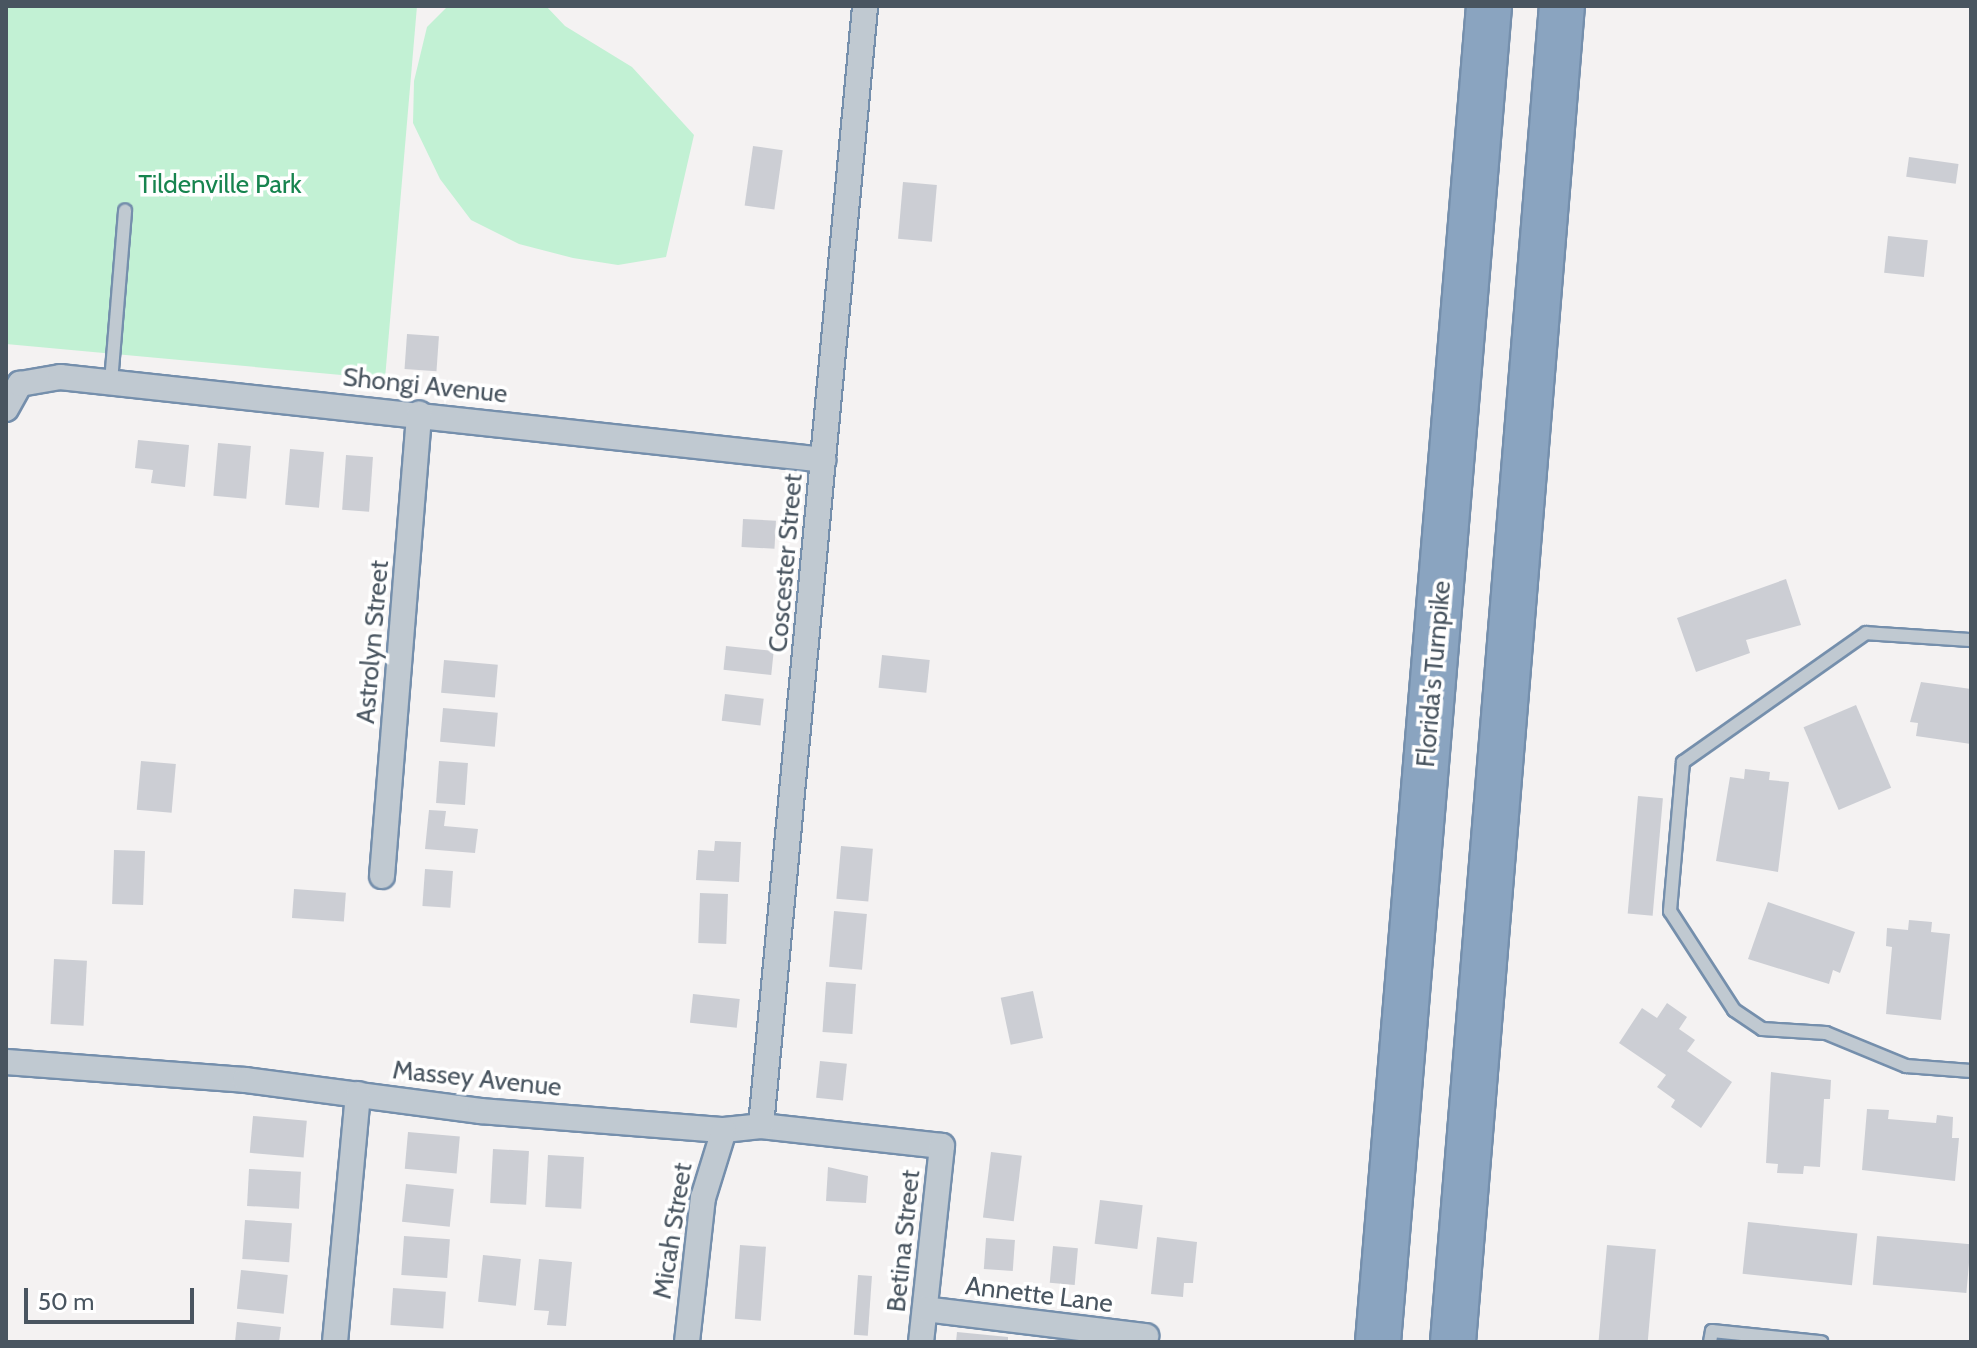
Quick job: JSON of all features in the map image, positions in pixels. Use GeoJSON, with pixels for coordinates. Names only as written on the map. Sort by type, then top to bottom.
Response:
{"type":"FeatureCollection","features":[{"type":"Feature","properties":{"kind":"highway","name":"Florida's Turnpike"},"geometry":{"type":"LineString","coordinates":[[1378,1342],[1489,6]]}},
{"type":"Feature","properties":{"kind":"highway"},"geometry":{"type":"LineString","coordinates":[[1453,1342],[1562,6]]}},
{"type":"Feature","properties":{"kind":"street","name":"Coscester Street"},"geometry":{"type":"LineString","coordinates":[[761,1126],[865,6]]}},
{"type":"Feature","properties":{"kind":"street","name":"Shongi Avenue"},"geometry":{"type":"LineString","coordinates":[[6,409],[20,384],[41,377],[419,413],[824,460]]}},
{"type":"Feature","properties":{"kind":"street","name":"Astrolyn Street"},"geometry":{"type":"LineString","coordinates":[[382,876],[419,413]]}},
{"type":"Feature","properties":{"kind":"street","name":"Massey Avenue"},"geometry":{"type":"LineString","coordinates":[[6,1062],[358,1094],[480,1111],[724,1130],[761,1126],[942,1146]]}},
{"type":"Feature","properties":{"kind":"street"},"geometry":{"type":"LineString","coordinates":[[335,1342],[358,1094]]}},
{"type":"Feature","properties":{"kind":"street","name":"Micah Street"},"geometry":{"type":"LineString","coordinates":[[687,1342],[703,1198],[724,1130]]}},
{"type":"Feature","properties":{"kind":"street","name":"Betina Street"},"geometry":{"type":"LineString","coordinates":[[921,1342],[942,1146]]}},
{"type":"Feature","properties":{"kind":"street","name":"Annette Lane"},"geometry":{"type":"LineString","coordinates":[[925,1309],[1146,1336]]}},
{"type":"Feature","properties":{"kind":"lane"},"geometry":{"type":"LineString","coordinates":[[111,382],[125,211]]}},
{"type":"Feature","properties":{"kind":"lane"},"geometry":{"type":"LineString","coordinates":[[1971,640],[1866,633],[1683,762],[1670,911],[1734,1010],[1762,1029],[1826,1033],[1906,1066],[1971,1071]]}},
{"type":"Feature","properties":{"kind":"lane"},"geometry":{"type":"LineString","coordinates":[[1711,1336],[1821,1342]]}},
{"type":"Feature","properties":{"kind":"green space","name":"Tildenville Park"},"geometry":{"type":"Polygon","coordinates":[[[6,6],[417,6],[385,379],[6,344],[6,6]]]}},
{"type":"Feature","properties":{"kind":"green space"},"geometry":{"type":"Polygon","coordinates":[[[448,6],[546,6],[565,26],[632,67],[694,135],[666,257],[618,265],[573,258],[519,244],[471,220],[440,179],[413,123],[414,81],[427,27],[448,6]]]}},
{"type":"Feature","properties":{"kind":"building"},"geometry":{"type":"Polygon","coordinates":[[[753,146],[783,150],[774,210],[745,205],[753,146]]]}},
{"type":"Feature","properties":{"kind":"building"},"geometry":{"type":"Polygon","coordinates":[[[1909,157],[1959,164],[1956,184],[1906,177],[1909,157]]]}},
{"type":"Feature","properties":{"kind":"building"},"geometry":{"type":"Polygon","coordinates":[[[903,182],[937,185],[932,242],[898,239],[903,182]]]}},
{"type":"Feature","properties":{"kind":"building"},"geometry":{"type":"Polygon","coordinates":[[[1888,236],[1928,240],[1924,277],[1884,273],[1888,236]]]}},
{"type":"Feature","properties":{"kind":"building"},"geometry":{"type":"Polygon","coordinates":[[[407,334],[439,336],[436,371],[405,369],[407,334]]]}},
{"type":"Feature","properties":{"kind":"building"},"geometry":{"type":"Polygon","coordinates":[[[138,440],[189,445],[185,487],[151,483],[153,470],[135,468],[138,440]]]}},
{"type":"Feature","properties":{"kind":"building"},"geometry":{"type":"Polygon","coordinates":[[[218,443],[251,446],[246,499],[213,496],[218,443]]]}},
{"type":"Feature","properties":{"kind":"building"},"geometry":{"type":"Polygon","coordinates":[[[290,449],[324,452],[319,508],[285,505],[290,449]]]}},
{"type":"Feature","properties":{"kind":"building"},"geometry":{"type":"Polygon","coordinates":[[[346,455],[373,457],[369,512],[342,510],[346,455]]]}},
{"type":"Feature","properties":{"kind":"building"},"geometry":{"type":"Polygon","coordinates":[[[743,519],[776,521],[774,549],[742,547],[743,519]]]}},
{"type":"Feature","properties":{"kind":"building"},"geometry":{"type":"Polygon","coordinates":[[[1786,579],[1801,625],[1746,640],[1750,653],[1696,672],[1677,618],[1786,579]]]}},
{"type":"Feature","properties":{"kind":"building"},"geometry":{"type":"Polygon","coordinates":[[[726,646],[774,651],[771,675],[723,670],[726,646]]]}},
{"type":"Feature","properties":{"kind":"building"},"geometry":{"type":"Polygon","coordinates":[[[882,655],[930,660],[926,693],[879,688],[882,655]]]}},
{"type":"Feature","properties":{"kind":"building"},"geometry":{"type":"Polygon","coordinates":[[[444,660],[498,665],[495,698],[441,693],[444,660]]]}},
{"type":"Feature","properties":{"kind":"building"},"geometry":{"type":"Polygon","coordinates":[[[1921,682],[1971,689],[1971,744],[1916,736],[1918,723],[1910,722],[1921,682]]]}},
{"type":"Feature","properties":{"kind":"building"},"geometry":{"type":"Polygon","coordinates":[[[725,694],[764,699],[760,726],[722,721],[725,694]]]}},
{"type":"Feature","properties":{"kind":"building"},"geometry":{"type":"Polygon","coordinates":[[[1856,705],[1891,788],[1839,810],[1804,727],[1856,705]]]}},
{"type":"Feature","properties":{"kind":"building"},"geometry":{"type":"Polygon","coordinates":[[[443,708],[498,713],[495,747],[440,742],[443,708]]]}},
{"type":"Feature","properties":{"kind":"building"},"geometry":{"type":"Polygon","coordinates":[[[141,761],[176,764],[172,813],[137,810],[141,761]]]}},
{"type":"Feature","properties":{"kind":"building"},"geometry":{"type":"Polygon","coordinates":[[[439,761],[468,763],[465,805],[436,803],[439,761]]]}},
{"type":"Feature","properties":{"kind":"building"},"geometry":{"type":"Polygon","coordinates":[[[1745,769],[1770,772],[1769,780],[1789,782],[1778,872],[1716,861],[1730,777],[1744,779],[1745,769]]]}},
{"type":"Feature","properties":{"kind":"building"},"geometry":{"type":"Polygon","coordinates":[[[1638,796],[1663,798],[1653,916],[1628,914],[1638,796]]]}},
{"type":"Feature","properties":{"kind":"building"},"geometry":{"type":"Polygon","coordinates":[[[429,810],[446,811],[444,826],[478,829],[475,853],[425,849],[429,810]]]}},
{"type":"Feature","properties":{"kind":"building"},"geometry":{"type":"Polygon","coordinates":[[[715,841],[741,842],[739,882],[696,880],[698,850],[714,851],[715,841]]]}},
{"type":"Feature","properties":{"kind":"building"},"geometry":{"type":"Polygon","coordinates":[[[841,846],[873,849],[868,902],[836,899],[841,846]]]}},
{"type":"Feature","properties":{"kind":"building"},"geometry":{"type":"Polygon","coordinates":[[[114,850],[145,851],[143,905],[112,904],[114,850]]]}},
{"type":"Feature","properties":{"kind":"building"},"geometry":{"type":"Polygon","coordinates":[[[425,869],[453,871],[450,908],[422,906],[425,869]]]}},
{"type":"Feature","properties":{"kind":"building"},"geometry":{"type":"Polygon","coordinates":[[[294,889],[346,893],[344,922],[292,918],[294,889]]]}},
{"type":"Feature","properties":{"kind":"building"},"geometry":{"type":"Polygon","coordinates":[[[700,893],[728,894],[726,944],[698,943],[700,893]]]}},
{"type":"Feature","properties":{"kind":"building"},"geometry":{"type":"Polygon","coordinates":[[[1768,902],[1855,932],[1840,973],[1833,970],[1829,984],[1748,959],[1768,902]]]}},
{"type":"Feature","properties":{"kind":"building"},"geometry":{"type":"Polygon","coordinates":[[[834,911],[867,914],[862,970],[829,967],[834,911]]]}},
{"type":"Feature","properties":{"kind":"building"},"geometry":{"type":"Polygon","coordinates":[[[1909,920],[1932,922],[1931,932],[1950,934],[1941,1020],[1886,1014],[1892,947],[1886,946],[1887,928],[1908,930],[1909,920]]]}},
{"type":"Feature","properties":{"kind":"building"},"geometry":{"type":"Polygon","coordinates":[[[54,959],[87,961],[84,1026],[51,1024],[54,959]]]}},
{"type":"Feature","properties":{"kind":"building"},"geometry":{"type":"Polygon","coordinates":[[[826,982],[856,984],[852,1034],[823,1032],[826,982]]]}},
{"type":"Feature","properties":{"kind":"building"},"geometry":{"type":"Polygon","coordinates":[[[1033,991],[1043,1038],[1011,1045],[1001,998],[1033,991]]]}},
{"type":"Feature","properties":{"kind":"building"},"geometry":{"type":"Polygon","coordinates":[[[693,994],[740,999],[737,1028],[690,1023],[693,994]]]}},
{"type":"Feature","properties":{"kind":"building"},"geometry":{"type":"Polygon","coordinates":[[[1667,1003],[1687,1017],[1679,1029],[1695,1040],[1687,1051],[1732,1082],[1701,1128],[1671,1107],[1675,1100],[1657,1087],[1666,1075],[1619,1043],[1642,1008],[1657,1018],[1667,1003]]]}},
{"type":"Feature","properties":{"kind":"building"},"geometry":{"type":"Polygon","coordinates":[[[820,1061],[847,1064],[843,1101],[816,1098],[820,1061]]]}},
{"type":"Feature","properties":{"kind":"building"},"geometry":{"type":"Polygon","coordinates":[[[1771,1072],[1831,1080],[1830,1099],[1824,1099],[1820,1167],[1804,1166],[1803,1174],[1777,1173],[1778,1164],[1766,1163],[1771,1072]]]}},
{"type":"Feature","properties":{"kind":"building"},"geometry":{"type":"Polygon","coordinates":[[[1867,1109],[1889,1110],[1888,1119],[1936,1123],[1937,1115],[1953,1117],[1952,1138],[1959,1138],[1955,1181],[1862,1170],[1867,1109]]]}},
{"type":"Feature","properties":{"kind":"building"},"geometry":{"type":"Polygon","coordinates":[[[253,1116],[307,1121],[304,1158],[250,1153],[253,1116]]]}},
{"type":"Feature","properties":{"kind":"building"},"geometry":{"type":"Polygon","coordinates":[[[408,1132],[460,1137],[457,1173],[405,1169],[408,1132]]]}},
{"type":"Feature","properties":{"kind":"building"},"geometry":{"type":"Polygon","coordinates":[[[493,1149],[529,1151],[526,1205],[490,1203],[493,1149]]]}},
{"type":"Feature","properties":{"kind":"building"},"geometry":{"type":"Polygon","coordinates":[[[991,1152],[1022,1156],[1014,1221],[983,1218],[991,1152]]]}},
{"type":"Feature","properties":{"kind":"building"},"geometry":{"type":"Polygon","coordinates":[[[548,1155],[584,1157],[581,1209],[545,1207],[548,1155]]]}},
{"type":"Feature","properties":{"kind":"building"},"geometry":{"type":"Polygon","coordinates":[[[828,1167],[868,1176],[866,1203],[826,1201],[828,1167]]]}},
{"type":"Feature","properties":{"kind":"building"},"geometry":{"type":"Polygon","coordinates":[[[249,1169],[301,1172],[299,1209],[247,1206],[249,1169]]]}},
{"type":"Feature","properties":{"kind":"building"},"geometry":{"type":"Polygon","coordinates":[[[406,1184],[454,1189],[450,1227],[402,1222],[406,1184]]]}},
{"type":"Feature","properties":{"kind":"building"},"geometry":{"type":"Polygon","coordinates":[[[1100,1200],[1143,1205],[1137,1249],[1095,1244],[1100,1200]]]}},
{"type":"Feature","properties":{"kind":"building"},"geometry":{"type":"Polygon","coordinates":[[[245,1220],[292,1223],[289,1262],[242,1259],[245,1220]]]}},
{"type":"Feature","properties":{"kind":"building"},"geometry":{"type":"Polygon","coordinates":[[[1748,1222],[1857,1233],[1852,1285],[1743,1274],[1748,1222]]]}},
{"type":"Feature","properties":{"kind":"building"},"geometry":{"type":"Polygon","coordinates":[[[404,1236],[450,1239],[447,1278],[401,1275],[404,1236]]]}},
{"type":"Feature","properties":{"kind":"building"},"geometry":{"type":"Polygon","coordinates":[[[1877,1236],[1971,1244],[1966,1293],[1873,1285],[1877,1236]]]}},
{"type":"Feature","properties":{"kind":"building"},"geometry":{"type":"Polygon","coordinates":[[[1157,1237],[1197,1242],[1193,1283],[1184,1283],[1183,1297],[1151,1294],[1157,1237]]]}},
{"type":"Feature","properties":{"kind":"building"},"geometry":{"type":"Polygon","coordinates":[[[986,1238],[1015,1240],[1013,1271],[984,1269],[986,1238]]]}},
{"type":"Feature","properties":{"kind":"building"},"geometry":{"type":"Polygon","coordinates":[[[740,1245],[766,1247],[761,1321],[735,1319],[740,1245]]]}},
{"type":"Feature","properties":{"kind":"building"},"geometry":{"type":"Polygon","coordinates":[[[1607,1245],[1656,1249],[1648,1342],[1599,1342],[1607,1245]]]}},
{"type":"Feature","properties":{"kind":"building"},"geometry":{"type":"Polygon","coordinates":[[[1053,1246],[1078,1248],[1075,1285],[1050,1283],[1053,1246]]]}},
{"type":"Feature","properties":{"kind":"building"},"geometry":{"type":"Polygon","coordinates":[[[483,1255],[521,1259],[516,1306],[478,1302],[483,1255]]]}},
{"type":"Feature","properties":{"kind":"building"},"geometry":{"type":"Polygon","coordinates":[[[539,1259],[572,1262],[566,1326],[547,1325],[549,1311],[534,1310],[539,1259]]]}},
{"type":"Feature","properties":{"kind":"building"},"geometry":{"type":"Polygon","coordinates":[[[241,1270],[288,1275],[284,1314],[237,1309],[241,1270]]]}},
{"type":"Feature","properties":{"kind":"building"},"geometry":{"type":"Polygon","coordinates":[[[858,1275],[872,1276],[868,1336],[854,1335],[858,1275]]]}},
{"type":"Feature","properties":{"kind":"building"},"geometry":{"type":"Polygon","coordinates":[[[393,1288],[446,1292],[443,1329],[390,1325],[393,1288]]]}},
{"type":"Feature","properties":{"kind":"building"},"geometry":{"type":"Polygon","coordinates":[[[237,1322],[281,1327],[279,1342],[235,1342],[237,1322]]]}},
{"type":"Feature","properties":{"kind":"building"},"geometry":{"type":"Polygon","coordinates":[[[957,1332],[1008,1337],[1008,1342],[956,1342],[957,1332]]]}}]}
